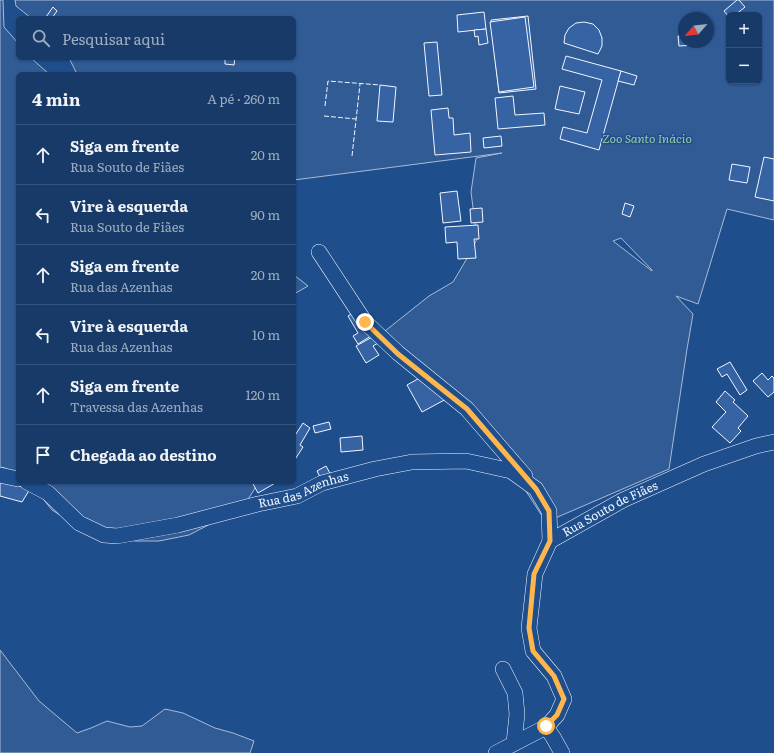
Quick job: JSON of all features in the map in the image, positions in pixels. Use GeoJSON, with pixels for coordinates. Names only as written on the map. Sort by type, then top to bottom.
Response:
{"type":"FeatureCollection","features":[{"type":"Feature","properties":{"kind":"street"},"geometry":{"type":"LineString","coordinates":[[319,252],[365,322],[398,354],[467,409],[536,489]]}},
{"type":"Feature","properties":{"kind":"street","name":"Rua Souto de Fiães"},"geometry":{"type":"LineString","coordinates":[[546,726],[557,715],[564,699],[554,676],[533,651],[529,628],[534,574],[550,541],[624,500],[704,464],[756,446],[774,442]]}},
{"type":"Feature","properties":{"kind":"street","name":"Rua das Azenhas"},"geometry":{"type":"LineString","coordinates":[[32,484],[48,493],[79,523],[104,534],[117,536],[178,525],[258,504],[297,496],[322,483],[375,469],[412,462],[466,461],[512,471],[536,489],[549,511],[550,541]]}},
{"type":"Feature","properties":{"kind":"street"},"geometry":{"type":"LineString","coordinates":[[0,476],[16,479]]}},
{"type":"Feature","properties":{"kind":"street"},"geometry":{"type":"LineString","coordinates":[[503,669],[515,693],[517,714],[514,743]]}},
{"type":"Feature","properties":{"kind":"street"},"geometry":{"type":"LineString","coordinates":[[496,753],[546,726],[562,753]]}},
{"type":"Feature","properties":{"kind":"green space"},"geometry":{"type":"Polygon","coordinates":[[[0,0],[3,0],[4,27],[16,41],[16,60],[33,60],[47,72],[16,72],[16,475],[5,468],[0,467],[0,0]]]}},
{"type":"Feature","properties":{"kind":"green space","name":"Zoo Santo Inácio"},"geometry":{"type":"Polygon","coordinates":[[[15,0],[774,0],[774,220],[727,209],[698,304],[676,296],[693,314],[669,469],[546,522],[472,408],[432,375],[385,331],[429,296],[453,282],[477,239],[471,192],[476,158],[502,153],[296,180],[296,72],[76,72],[70,60],[296,60],[296,16],[28,16],[16,6],[15,0]],[[621,238],[613,241],[652,271],[621,238]]]}},
{"type":"Feature","properties":{"kind":"green space"},"geometry":{"type":"Polygon","coordinates":[[[296,277],[308,286],[296,293],[296,277]]]}},
{"type":"Feature","properties":{"kind":"green space"},"geometry":{"type":"Polygon","coordinates":[[[31,484],[258,484],[243,507],[189,535],[159,541],[135,541],[106,537],[76,525],[52,510],[31,484]]]}},
{"type":"Feature","properties":{"kind":"green space"},"geometry":{"type":"Polygon","coordinates":[[[0,650],[39,701],[77,733],[107,721],[130,727],[142,726],[165,709],[183,713],[215,728],[254,741],[250,753],[0,753],[0,650]]]}},
{"type":"Feature","properties":{"kind":"building"},"geometry":{"type":"Polygon","coordinates":[[[737,0],[739,0],[745,7],[739,12],[726,12],[726,13],[724,11],[737,0]]]}},
{"type":"Feature","properties":{"kind":"building"},"geometry":{"type":"Polygon","coordinates":[[[53,7],[57,11],[53,16],[47,16],[53,7]]]}},
{"type":"Feature","properties":{"kind":"building"},"geometry":{"type":"Polygon","coordinates":[[[484,12],[486,29],[458,32],[457,15],[484,12]]]}},
{"type":"Feature","properties":{"kind":"building"},"geometry":{"type":"Polygon","coordinates":[[[528,16],[536,89],[499,93],[491,20],[528,16]]]}},
{"type":"Feature","properties":{"kind":"building"},"geometry":{"type":"Polygon","coordinates":[[[525,17],[534,87],[499,92],[490,22],[525,17]]]}},
{"type":"Feature","properties":{"kind":"building"},"geometry":{"type":"Polygon","coordinates":[[[584,22],[593,24],[599,30],[602,38],[602,46],[598,54],[564,43],[565,35],[569,28],[576,23],[584,22]]]}},
{"type":"Feature","properties":{"kind":"building"},"geometry":{"type":"Polygon","coordinates":[[[486,29],[488,43],[479,45],[478,36],[475,37],[474,30],[486,29]]]}},
{"type":"Feature","properties":{"kind":"building"},"geometry":{"type":"Polygon","coordinates":[[[437,42],[442,95],[429,96],[424,43],[437,42]]]}},
{"type":"Feature","properties":{"kind":"building"},"geometry":{"type":"Polygon","coordinates":[[[566,56],[621,71],[599,150],[560,139],[563,127],[587,133],[602,80],[562,69],[566,56]]]}},
{"type":"Feature","properties":{"kind":"building"},"geometry":{"type":"Polygon","coordinates":[[[225,60],[235,60],[234,65],[225,64],[225,60]]]}},
{"type":"Feature","properties":{"kind":"building"},"geometry":{"type":"Polygon","coordinates":[[[621,71],[637,76],[634,85],[618,81],[621,71]]]}},
{"type":"Feature","properties":{"kind":"building"},"geometry":{"type":"Polygon","coordinates":[[[380,85],[396,87],[393,122],[377,121],[380,85]]]}},
{"type":"Feature","properties":{"kind":"building"},"geometry":{"type":"Polygon","coordinates":[[[560,86],[585,92],[579,114],[555,109],[560,86]]]}},
{"type":"Feature","properties":{"kind":"building"},"geometry":{"type":"Polygon","coordinates":[[[513,96],[515,115],[544,113],[545,125],[498,129],[495,98],[513,96]]]}},
{"type":"Feature","properties":{"kind":"building"},"geometry":{"type":"Polygon","coordinates":[[[448,108],[449,118],[453,118],[454,135],[470,133],[471,152],[435,155],[431,110],[448,108]]]}},
{"type":"Feature","properties":{"kind":"building"},"geometry":{"type":"Polygon","coordinates":[[[501,136],[502,146],[484,148],[483,138],[501,136]]]}},
{"type":"Feature","properties":{"kind":"building"},"geometry":{"type":"Polygon","coordinates":[[[764,157],[774,159],[774,201],[755,197],[764,157]]]}},
{"type":"Feature","properties":{"kind":"building"},"geometry":{"type":"Polygon","coordinates":[[[732,164],[750,167],[747,183],[729,180],[732,164]]]}},
{"type":"Feature","properties":{"kind":"building"},"geometry":{"type":"Polygon","coordinates":[[[457,191],[461,221],[443,223],[440,193],[457,191]]]}},
{"type":"Feature","properties":{"kind":"building"},"geometry":{"type":"Polygon","coordinates":[[[625,203],[634,206],[630,217],[622,214],[625,203]]]}},
{"type":"Feature","properties":{"kind":"building"},"geometry":{"type":"Polygon","coordinates":[[[482,208],[483,222],[471,223],[470,209],[482,208]]]}},
{"type":"Feature","properties":{"kind":"building"},"geometry":{"type":"Polygon","coordinates":[[[478,225],[479,239],[474,239],[476,258],[458,259],[457,242],[446,243],[445,227],[478,225]]]}},
{"type":"Feature","properties":{"kind":"building"},"geometry":{"type":"Polygon","coordinates":[[[359,309],[374,334],[358,344],[353,336],[358,333],[348,316],[359,309]]]}},
{"type":"Feature","properties":{"kind":"building"},"geometry":{"type":"Polygon","coordinates":[[[374,336],[378,343],[373,346],[379,355],[366,363],[356,346],[374,336]]]}},
{"type":"Feature","properties":{"kind":"building"},"geometry":{"type":"Polygon","coordinates":[[[730,362],[747,390],[740,395],[727,374],[722,377],[717,369],[730,362]]]}},
{"type":"Feature","properties":{"kind":"building"},"geometry":{"type":"Polygon","coordinates":[[[762,373],[768,380],[772,376],[774,378],[774,392],[768,397],[753,381],[762,373]]]}},
{"type":"Feature","properties":{"kind":"building"},"geometry":{"type":"Polygon","coordinates":[[[425,375],[448,398],[422,412],[407,385],[425,375]]]}},
{"type":"Feature","properties":{"kind":"building"},"geometry":{"type":"Polygon","coordinates":[[[725,391],[735,400],[733,402],[748,416],[738,428],[741,431],[730,443],[712,427],[726,412],[716,402],[725,391]]]}},
{"type":"Feature","properties":{"kind":"building"},"geometry":{"type":"Polygon","coordinates":[[[329,422],[331,429],[315,433],[313,426],[329,422]]]}},
{"type":"Feature","properties":{"kind":"building"},"geometry":{"type":"Polygon","coordinates":[[[303,423],[310,428],[300,445],[303,447],[296,458],[296,434],[303,423]]]}},
{"type":"Feature","properties":{"kind":"building"},"geometry":{"type":"Polygon","coordinates":[[[362,436],[363,450],[341,452],[340,438],[362,436]]]}},
{"type":"Feature","properties":{"kind":"building"},"geometry":{"type":"Polygon","coordinates":[[[326,466],[331,475],[322,481],[317,471],[326,466]]]}},
{"type":"Feature","properties":{"kind":"building"},"geometry":{"type":"Polygon","coordinates":[[[0,481],[30,489],[22,502],[0,496],[0,481]]]}},
{"type":"Feature","properties":{"kind":"building"},"geometry":{"type":"Polygon","coordinates":[[[253,484],[274,484],[258,493],[253,484]]]}},
{"type":"Feature","properties":{"kind":"fence"},"geometry":{"type":"LineString","coordinates":[[325,106],[328,81],[380,85]]}},
{"type":"Feature","properties":{"kind":"fence"},"geometry":{"type":"LineString","coordinates":[[352,156],[360,84]]}},
{"type":"Feature","properties":{"kind":"fence"},"geometry":{"type":"LineString","coordinates":[[324,116],[356,119]]}},
{"type":"Feature","properties":{"kind":"route"},"geometry":{"type":"LineString","coordinates":[[365,322],[398,354],[467,409],[536,489],[549,511],[550,541],[534,574],[529,628],[533,651],[554,676],[564,699],[557,715],[546,726]]}}]}
